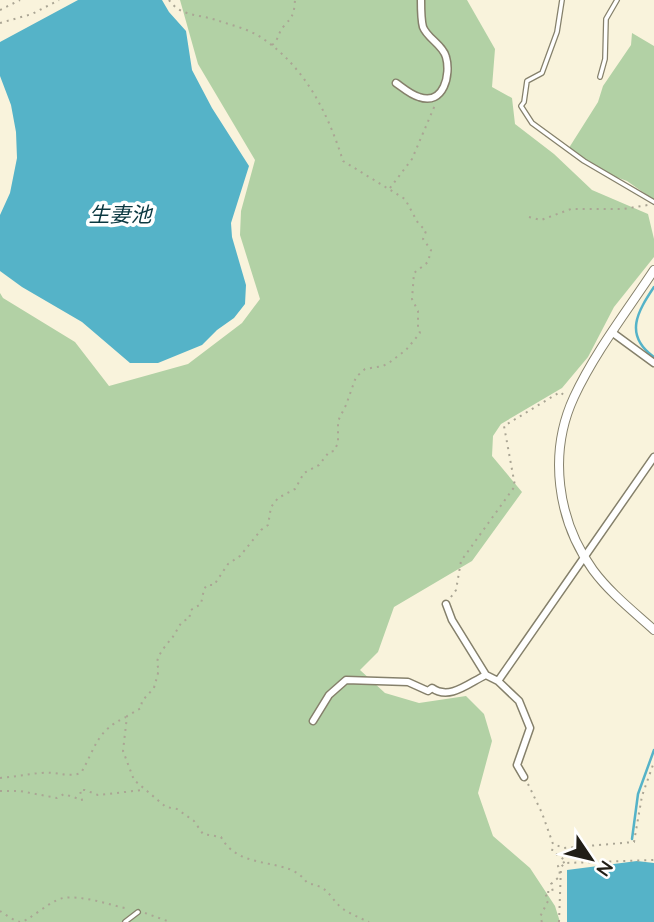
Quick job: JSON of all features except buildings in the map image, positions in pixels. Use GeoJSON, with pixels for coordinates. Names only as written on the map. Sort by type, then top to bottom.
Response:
{"type":"FeatureCollection","features":[{"type":"Feature","properties":{"kind":"street"},"geometry":{"type":"LineString","coordinates":[[396,83],[420,98],[439,95],[444,89],[447,74],[446,55],[424,28],[421,0]]}},
{"type":"Feature","properties":{"kind":"street"},"geometry":{"type":"LineString","coordinates":[[654,270],[573,399],[559,453],[559,477],[565,512],[584,557],[620,600],[654,630]]}},
{"type":"Feature","properties":{"kind":"street"},"geometry":{"type":"LineString","coordinates":[[613,333],[654,363]]}},
{"type":"Feature","properties":{"kind":"street"},"geometry":{"type":"LineString","coordinates":[[498,681],[654,457]]}},
{"type":"Feature","properties":{"kind":"street"},"geometry":{"type":"LineString","coordinates":[[446,604],[452,620],[486,675],[498,681],[519,701],[530,728],[517,765],[524,776]]}},
{"type":"Feature","properties":{"kind":"street"},"geometry":{"type":"LineString","coordinates":[[313,721],[329,695],[346,680],[408,682],[428,691],[429,686],[436,692],[447,693],[486,675]]}},
{"type":"Feature","properties":{"kind":"lane"},"geometry":{"type":"LineString","coordinates":[[562,0],[557,32],[542,73],[527,82],[521,106],[532,123],[584,160],[654,203]]}},
{"type":"Feature","properties":{"kind":"lane"},"geometry":{"type":"LineString","coordinates":[[600,77],[604,59],[606,19],[617,0]]}},
{"type":"Feature","properties":{"kind":"lane"},"geometry":{"type":"LineString","coordinates":[[125,922],[138,912]]}},
{"type":"Feature","properties":{"kind":"path"},"geometry":{"type":"LineString","coordinates":[[0,10],[20,0]]}},
{"type":"Feature","properties":{"kind":"path"},"geometry":{"type":"LineString","coordinates":[[0,23],[32,15],[59,0]]}},
{"type":"Feature","properties":{"kind":"path"},"geometry":{"type":"LineString","coordinates":[[0,778],[52,772],[69,777],[81,773],[101,734],[114,723],[141,708],[142,701],[154,688],[161,652],[173,638],[180,623],[189,619],[191,611],[201,604],[207,585],[214,585],[228,564],[240,556],[268,525],[268,510],[278,498],[290,493],[304,473],[320,465],[329,452],[334,450],[338,443],[338,421],[356,377],[365,369],[390,362],[406,350],[420,333],[418,311],[412,299],[414,273],[428,262],[431,250],[423,239],[426,231],[405,199],[343,161],[331,122],[310,87],[292,64],[261,37],[174,8],[169,0]]}},
{"type":"Feature","properties":{"kind":"path"},"geometry":{"type":"LineString","coordinates":[[271,46],[277,41],[283,26],[289,22],[294,12],[295,0]]}},
{"type":"Feature","properties":{"kind":"path"},"geometry":{"type":"LineString","coordinates":[[389,189],[412,159],[439,95]]}},
{"type":"Feature","properties":{"kind":"path"},"geometry":{"type":"LineString","coordinates":[[529,217],[541,220],[571,209],[623,209],[654,203]]}},
{"type":"Feature","properties":{"kind":"path"},"geometry":{"type":"LineString","coordinates":[[446,604],[456,590],[461,561],[515,486],[504,426],[561,393],[568,398]]}},
{"type":"Feature","properties":{"kind":"path"},"geometry":{"type":"LineString","coordinates":[[127,716],[123,751],[134,780],[144,790],[166,807],[177,809],[194,821],[202,834],[221,837],[226,846],[253,860],[296,870],[307,883],[328,891],[342,908],[369,922]]}},
{"type":"Feature","properties":{"kind":"path"},"geometry":{"type":"LineString","coordinates":[[554,844],[564,848],[634,842],[642,796],[654,762]]}},
{"type":"Feature","properties":{"kind":"path"},"geometry":{"type":"LineString","coordinates":[[524,776],[554,844],[552,851],[566,861],[565,863]]}},
{"type":"Feature","properties":{"kind":"path"},"geometry":{"type":"LineString","coordinates":[[0,791],[20,791],[57,798],[64,794],[82,800],[80,790],[98,795],[119,795],[144,790]]}},
{"type":"Feature","properties":{"kind":"path"},"geometry":{"type":"LineString","coordinates":[[542,922],[540,917],[548,901],[545,892],[553,892],[551,884],[560,875],[558,866],[565,863],[654,860]]}},
{"type":"Feature","properties":{"kind":"path"},"geometry":{"type":"LineString","coordinates":[[559,922],[561,867],[565,863]]}},
{"type":"Feature","properties":{"kind":"path"},"geometry":{"type":"LineString","coordinates":[[0,911],[19,922],[29,920],[38,909],[62,898],[89,900],[170,922]]}},
{"type":"Feature","properties":{"kind":"green space"},"geometry":{"type":"Polygon","coordinates":[[[180,0],[467,0],[495,49],[492,87],[512,98],[515,124],[554,154],[592,190],[648,214],[654,239],[654,257],[614,307],[588,357],[562,388],[501,424],[493,436],[492,456],[522,492],[472,561],[394,607],[378,652],[360,670],[385,693],[419,703],[466,696],[484,714],[492,741],[478,793],[493,836],[530,868],[555,906],[560,922],[0,922],[0,293],[3,298],[75,342],[109,386],[188,364],[242,323],[260,299],[240,235],[241,211],[255,160],[198,64],[180,0]]]}},
{"type":"Feature","properties":{"kind":"green space"},"geometry":{"type":"Polygon","coordinates":[[[632,33],[654,46],[654,200],[627,181],[594,169],[567,151],[598,102],[603,86],[631,45],[632,33]]]}},
{"type":"Feature","properties":{"kind":"water","name":"生妻池"},"geometry":{"type":"Polygon","coordinates":[[[78,0],[162,0],[186,31],[192,70],[212,108],[249,166],[231,223],[232,237],[246,285],[245,304],[234,318],[202,345],[158,363],[130,363],[82,322],[0,271],[0,215],[10,193],[17,158],[11,105],[0,76],[0,42],[78,0]]]}},
{"type":"Feature","properties":{"kind":"water"},"geometry":{"type":"Polygon","coordinates":[[[637,861],[654,863],[654,922],[567,922],[567,870],[637,861]]]}},
{"type":"Feature","properties":{"kind":"waterway"},"geometry":{"type":"LineString","coordinates":[[654,287],[636,323],[639,340],[644,349],[654,357]]}},
{"type":"Feature","properties":{"kind":"waterway"},"geometry":{"type":"LineString","coordinates":[[632,839],[638,794],[654,750]]}}]}
